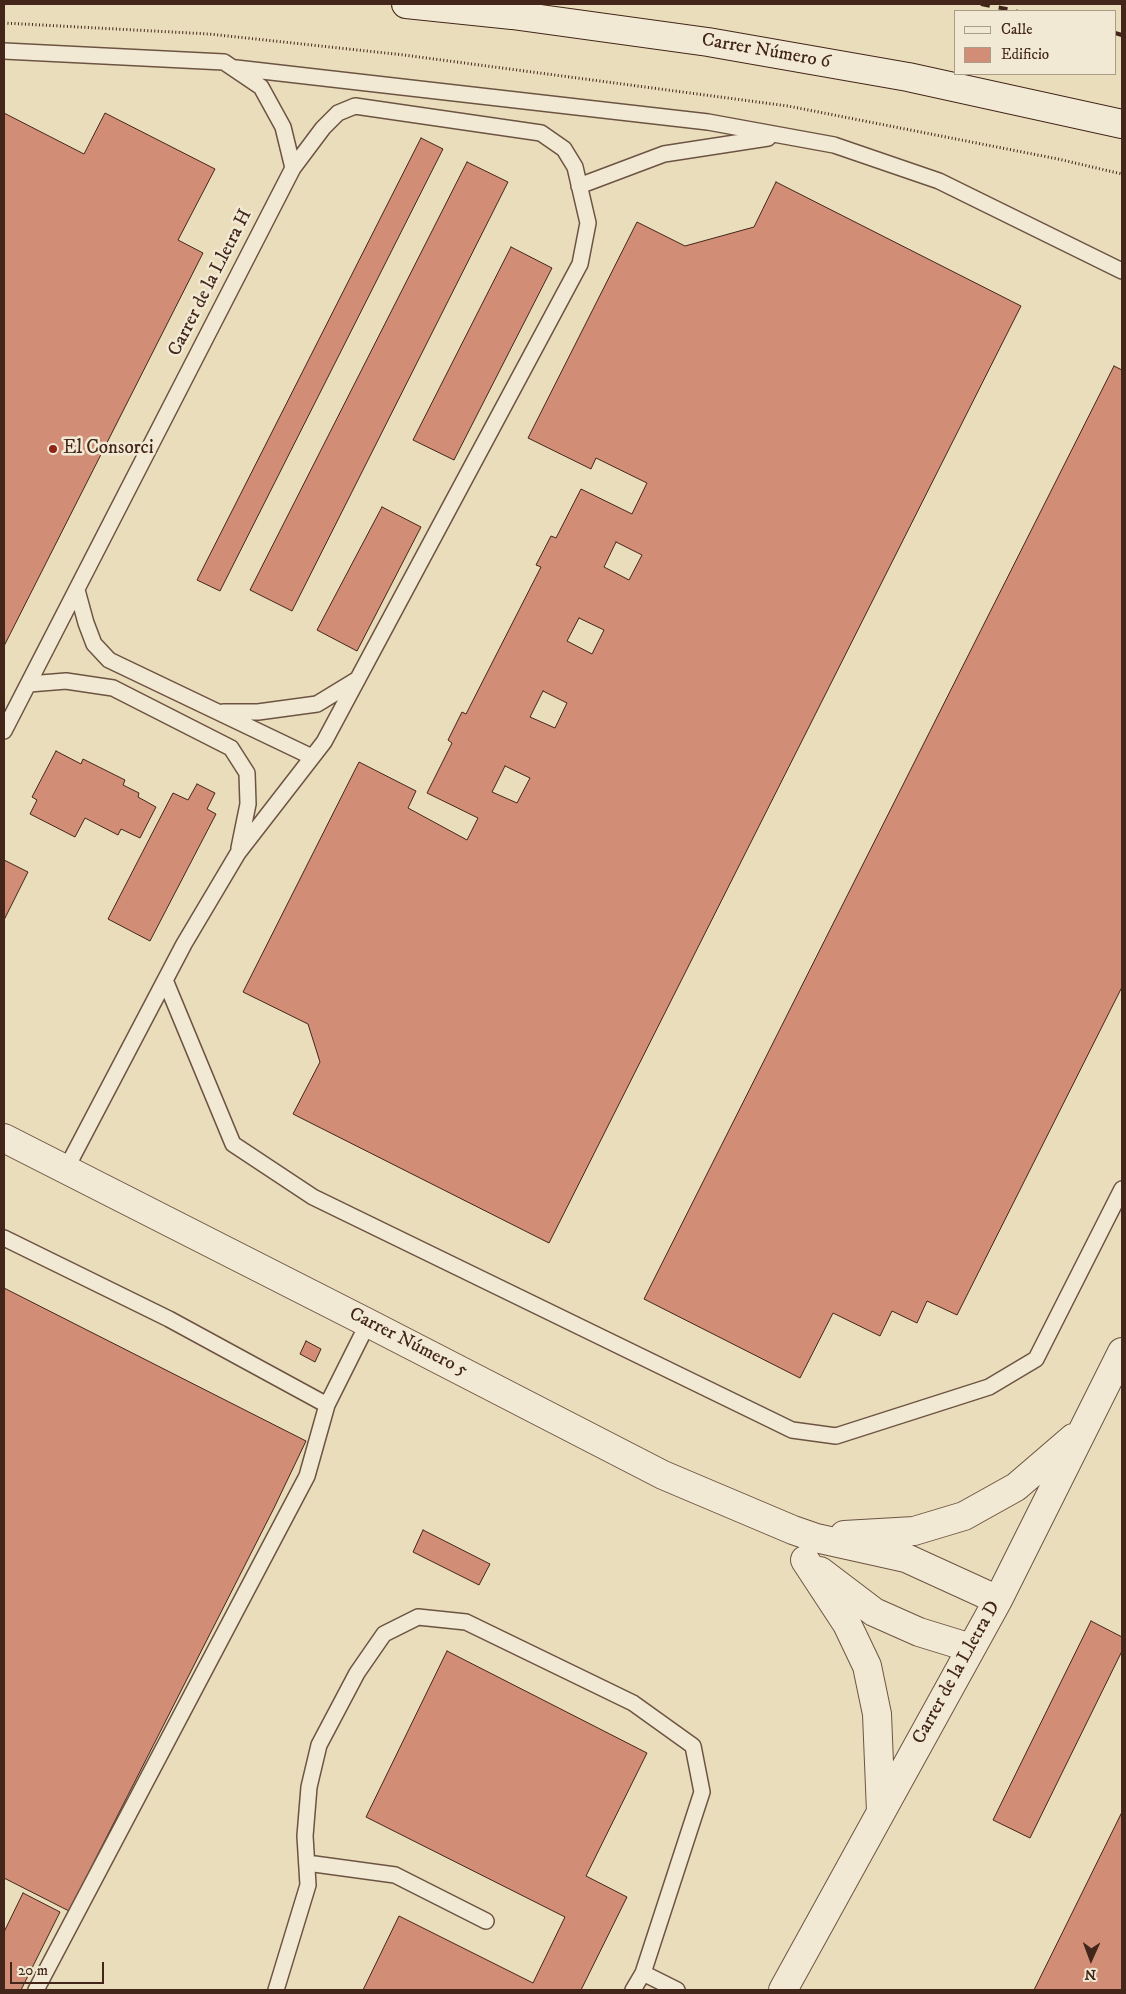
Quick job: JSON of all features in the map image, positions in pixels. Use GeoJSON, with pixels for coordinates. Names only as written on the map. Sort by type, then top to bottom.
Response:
{"type":"FeatureCollection","features":[{"type":"Feature","properties":{"kind":"street","name":"Carrer Número 6"},"geometry":{"type":"LineString","coordinates":[[406,4],[512,15],[708,42],[908,77],[1122,124]]}},
{"type":"Feature","properties":{"kind":"street","name":"Carrer Número 5"},"geometry":{"type":"LineString","coordinates":[[4,1138],[663,1475],[767,1520],[810,1549]]}},
{"type":"Feature","properties":{"kind":"street","name":"Carrer de la Lletra D"},"geometry":{"type":"LineString","coordinates":[[783,1990],[998,1600],[1083,1429],[1120,1360]]}},
{"type":"Feature","properties":{"kind":"street"},"geometry":{"type":"LineString","coordinates":[[810,1549],[867,1532],[914,1531],[964,1516],[1016,1487],[1083,1429]]}},
{"type":"Feature","properties":{"kind":"street"},"geometry":{"type":"LineString","coordinates":[[810,1549],[906,1558],[998,1600]]}},
{"type":"Feature","properties":{"kind":"street"},"geometry":{"type":"LineString","coordinates":[[810,1549],[874,1612],[919,1632],[971,1648]]}},
{"type":"Feature","properties":{"kind":"street"},"geometry":{"type":"LineString","coordinates":[[810,1549],[867,1666],[877,1714],[881,1812]]}},
{"type":"Feature","properties":{"kind":"lane"},"geometry":{"type":"LineString","coordinates":[[4,51],[224,62],[261,86],[283,127],[293,168]]}},
{"type":"Feature","properties":{"kind":"lane"},"geometry":{"type":"LineString","coordinates":[[232,68],[708,122],[834,146],[939,181],[1122,271]]}},
{"type":"Feature","properties":{"kind":"lane","name":"Carrer de la Lletra H"},"geometry":{"type":"LineString","coordinates":[[4,730],[293,168],[323,128],[338,113],[355,106],[541,133],[564,148],[575,167],[588,223],[580,264],[324,742],[238,853]]}},
{"type":"Feature","properties":{"kind":"lane"},"geometry":{"type":"LineString","coordinates":[[579,186],[664,154],[780,136]]}},
{"type":"Feature","properties":{"kind":"lane"},"geometry":{"type":"LineString","coordinates":[[77,590],[94,644],[109,660],[312,757]]}},
{"type":"Feature","properties":{"kind":"lane"},"geometry":{"type":"LineString","coordinates":[[218,712],[258,712],[317,704],[359,678]]}},
{"type":"Feature","properties":{"kind":"lane"},"geometry":{"type":"LineString","coordinates":[[29,684],[66,681],[113,688],[231,748],[248,773],[248,804],[238,853],[184,944],[66,1169]]}},
{"type":"Feature","properties":{"kind":"lane"},"geometry":{"type":"LineString","coordinates":[[165,980],[232,1144],[313,1197],[792,1430],[836,1436],[989,1388],[1036,1359],[1122,1189]]}},
{"type":"Feature","properties":{"kind":"lane"},"geometry":{"type":"LineString","coordinates":[[4,1238],[169,1319],[327,1405]]}},
{"type":"Feature","properties":{"kind":"lane"},"geometry":{"type":"LineString","coordinates":[[36,1990],[307,1476],[327,1405],[368,1323]]}},
{"type":"Feature","properties":{"kind":"lane"},"geometry":{"type":"LineString","coordinates":[[276,1990],[308,1885],[305,1836],[309,1788],[319,1745],[357,1673],[384,1634],[418,1617],[466,1622],[633,1703],[693,1746],[702,1792],[643,1973],[633,1990]]}},
{"type":"Feature","properties":{"kind":"lane"},"geometry":{"type":"LineString","coordinates":[[306,1863],[395,1875],[486,1921]]}},
{"type":"Feature","properties":{"kind":"lane"},"geometry":{"type":"LineString","coordinates":[[643,1973],[677,1990]]}},
{"type":"Feature","properties":{"kind":"building","name":"El Consorci"},"geometry":{"type":"Polygon","coordinates":[[[4,113],[84,154],[105,113],[215,169],[178,240],[203,253],[4,646],[4,113]]]}},
{"type":"Feature","properties":{"kind":"building"},"geometry":{"type":"Polygon","coordinates":[[[421,138],[443,149],[220,591],[197,580],[421,138]]]}},
{"type":"Feature","properties":{"kind":"building"},"geometry":{"type":"Polygon","coordinates":[[[467,162],[508,182],[292,611],[250,590],[467,162]]]}},
{"type":"Feature","properties":{"kind":"building"},"geometry":{"type":"Polygon","coordinates":[[[776,182],[1021,306],[549,1243],[293,1114],[320,1062],[308,1024],[243,992],[359,762],[416,791],[408,808],[467,840],[478,818],[427,793],[452,743],[448,740],[462,712],[466,714],[541,567],[536,565],[551,536],[556,538],[581,489],[632,514],[647,483],[596,458],[591,469],[528,438],[637,222],[685,246],[754,227],[776,182]],[[616,542],[604,567],[629,580],[642,555],[616,542]],[[579,618],[567,641],[592,654],[604,630],[579,618]],[[543,691],[530,717],[555,728],[567,703],[543,691]],[[505,766],[492,792],[517,803],[530,778],[505,766]]]}},
{"type":"Feature","properties":{"kind":"building"},"geometry":{"type":"Polygon","coordinates":[[[511,247],[552,268],[454,460],[413,440],[511,247]]]}},
{"type":"Feature","properties":{"kind":"building"},"geometry":{"type":"Polygon","coordinates":[[[1114,366],[1122,370],[1122,987],[957,1315],[927,1301],[917,1323],[892,1311],[880,1336],[833,1313],[800,1378],[644,1299],[1114,366]]]}},
{"type":"Feature","properties":{"kind":"building"},"geometry":{"type":"Polygon","coordinates":[[[382,507],[421,527],[357,651],[317,630],[382,507]]]}},
{"type":"Feature","properties":{"kind":"building"},"geometry":{"type":"Polygon","coordinates":[[[56,751],[81,764],[83,759],[125,780],[123,785],[139,793],[138,797],[156,807],[140,838],[121,829],[118,835],[85,818],[75,837],[30,814],[37,800],[32,797],[56,751]]]}},
{"type":"Feature","properties":{"kind":"building"},"geometry":{"type":"Polygon","coordinates":[[[197,784],[215,793],[207,809],[216,814],[150,941],[108,919],[173,793],[188,800],[197,784]]]}},
{"type":"Feature","properties":{"kind":"building"},"geometry":{"type":"Polygon","coordinates":[[[4,860],[28,872],[4,920],[4,860]]]}},
{"type":"Feature","properties":{"kind":"building"},"geometry":{"type":"Polygon","coordinates":[[[4,1288],[306,1441],[274,1508],[69,1911],[4,1878],[4,1288]]]}},
{"type":"Feature","properties":{"kind":"building"},"geometry":{"type":"Polygon","coordinates":[[[306,1341],[321,1349],[315,1362],[300,1354],[306,1341]]]}},
{"type":"Feature","properties":{"kind":"building"},"geometry":{"type":"Polygon","coordinates":[[[423,1530],[490,1564],[479,1585],[413,1552],[423,1530]]]}},
{"type":"Feature","properties":{"kind":"building"},"geometry":{"type":"Polygon","coordinates":[[[1091,1621],[1122,1637],[1122,1651],[1030,1838],[993,1820],[1091,1621]]]}},
{"type":"Feature","properties":{"kind":"building"},"geometry":{"type":"Polygon","coordinates":[[[447,1651],[647,1753],[586,1876],[627,1897],[581,1990],[363,1990],[399,1916],[533,1983],[565,1917],[366,1817],[447,1651]]]}},
{"type":"Feature","properties":{"kind":"building"},"geometry":{"type":"Polygon","coordinates":[[[1122,1812],[1122,1990],[1034,1990],[1122,1812]]]}},
{"type":"Feature","properties":{"kind":"building"},"geometry":{"type":"Polygon","coordinates":[[[23,1893],[60,1912],[21,1990],[4,1990],[4,1932],[23,1893]]]}},
{"type":"Feature","properties":{"kind":"railway"},"geometry":{"type":"LineString","coordinates":[[981,4],[1012,10]]}},
{"type":"Feature","properties":{"kind":"railway"},"geometry":{"type":"LineString","coordinates":[[1116,33],[1122,35]]}},
{"type":"Feature","properties":{"kind":"place","name":"El Consorci"},"geometry":{"type":"Point","coordinates":[53,449]}}]}
